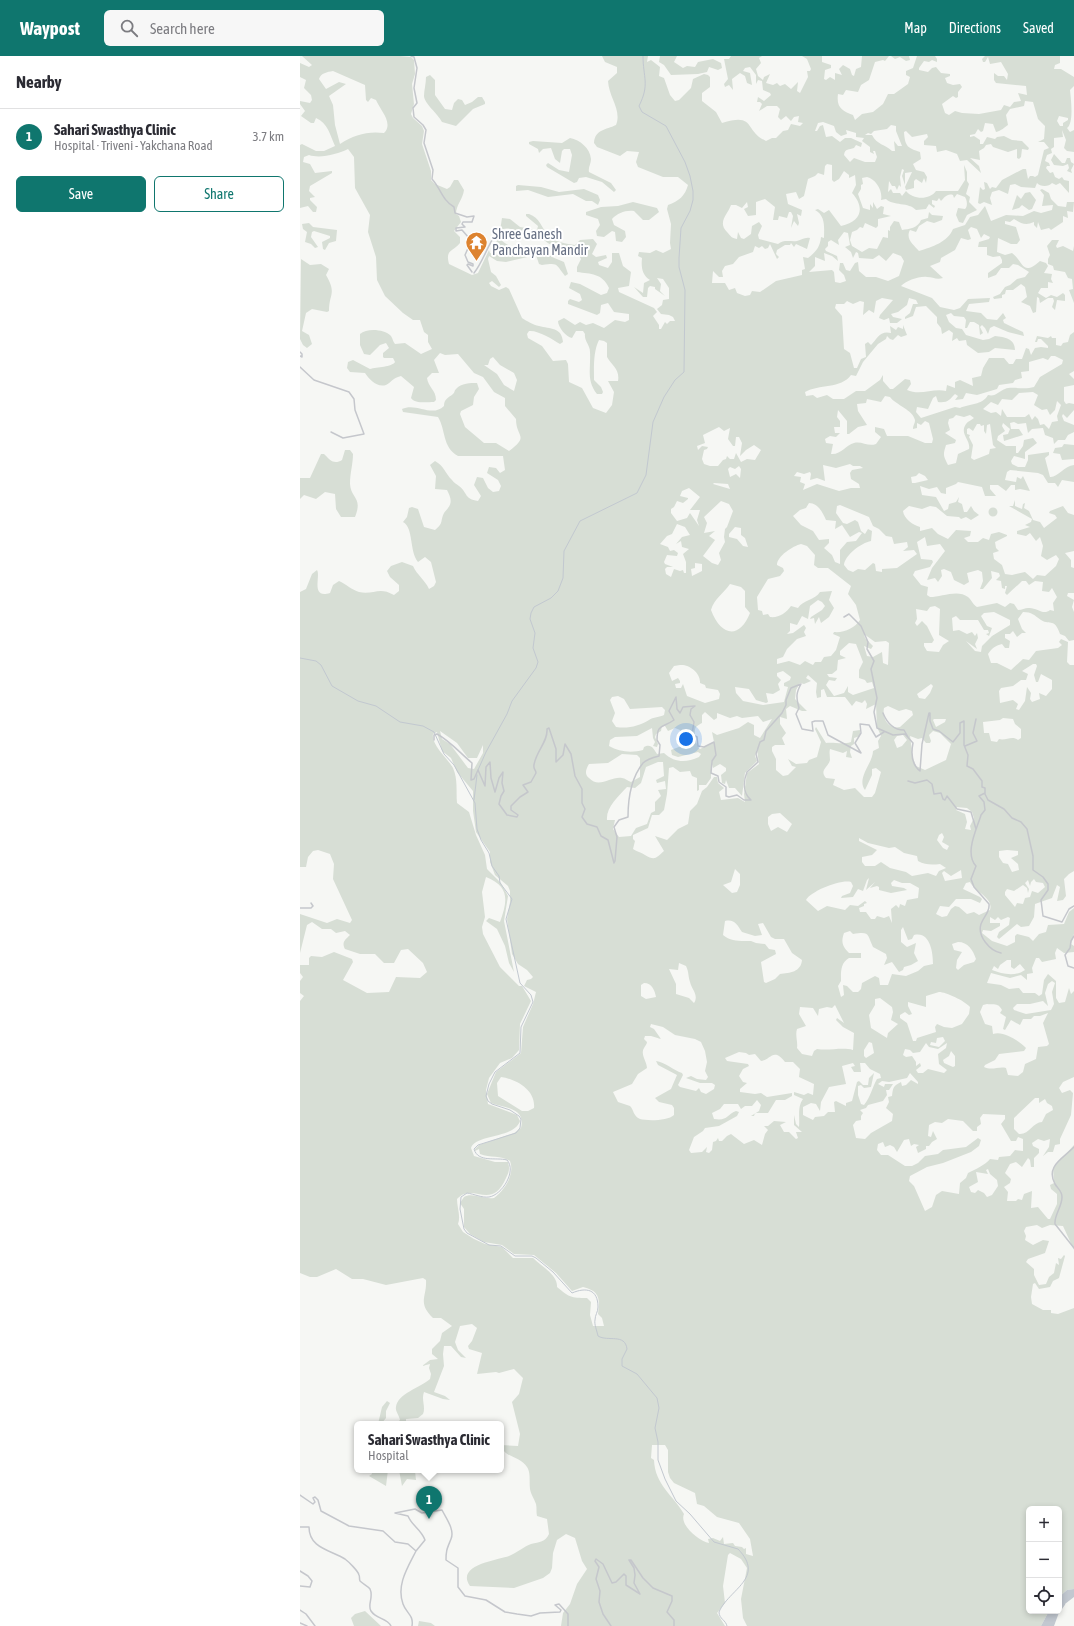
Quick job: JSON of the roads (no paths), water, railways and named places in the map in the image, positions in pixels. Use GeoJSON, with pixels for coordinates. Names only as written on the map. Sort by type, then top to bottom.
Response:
{"type":"FeatureCollection","features":[{"type":"Feature","properties":{"kind":"street"},"geometry":{"type":"LineString","coordinates":[[411,56],[414,57],[417,68],[414,88],[417,103],[413,108],[414,117],[426,130],[424,143],[433,170],[432,179],[437,185],[441,196],[446,203],[454,207],[455,213],[467,217],[474,216],[472,222],[463,222],[462,224],[465,227],[456,228],[456,231],[462,230],[469,238],[469,246],[465,255],[468,262],[473,264],[473,266],[467,265],[473,273],[491,246],[494,236],[496,234],[500,234]]}},
{"type":"Feature","properties":{"kind":"street"},"geometry":{"type":"LineString","coordinates":[[300,352],[302,357],[300,356]]}},
{"type":"Feature","properties":{"kind":"street"},"geometry":{"type":"LineString","coordinates":[[300,367],[314,380],[328,386],[345,390],[349,392],[354,399],[355,410],[360,427],[364,434],[343,438],[331,432]]}},
{"type":"Feature","properties":{"kind":"street"},"geometry":{"type":"LineString","coordinates":[[844,617],[849,614],[861,626],[868,642],[867,649],[874,661],[871,669],[877,698],[874,707],[875,720],[878,728],[884,732],[897,735],[905,734],[913,743],[911,754],[914,766],[919,771],[921,770],[919,765],[922,758],[924,730],[929,713],[930,722],[933,729],[939,731],[953,742],[960,733],[960,723],[964,721],[964,746],[968,755],[967,766],[973,769],[982,781],[982,787],[985,788],[985,793],[991,802],[1004,809],[1012,818],[1021,822],[1027,829],[1033,856],[1033,870],[1043,877],[1048,884],[1048,890],[1041,900],[1043,916],[1062,922],[1069,909],[1074,906]]}},
{"type":"Feature","properties":{"kind":"street"},"geometry":{"type":"LineString","coordinates":[[434,740],[434,736],[437,734],[444,740],[452,743],[472,763],[471,780],[474,779],[478,770],[485,786],[486,767],[490,762],[494,792],[496,791],[499,778],[503,772],[502,783],[504,792],[501,796],[499,804],[507,816],[517,817],[518,816],[511,810],[511,806],[520,797],[528,792],[523,785],[531,782],[536,774],[534,764],[539,750],[547,738],[547,729],[549,728],[556,749],[556,762],[563,755],[565,744],[571,754],[576,776],[582,789],[582,803],[585,809],[582,817],[588,824],[597,827],[601,836],[608,840],[610,853],[614,863],[618,837],[614,827],[619,820],[628,816],[627,804],[631,797],[631,787],[643,763],[660,756],[660,745],[657,740],[658,730],[661,726],[674,720],[669,711],[676,697],[677,709],[680,714],[683,707],[695,706],[691,709],[690,715],[694,722],[692,734],[697,737],[698,746],[704,747],[714,741],[716,755],[712,761],[711,772],[718,776],[719,782],[726,787],[726,796],[729,797],[737,795],[744,800],[751,800],[746,796],[744,791],[747,772],[758,762],[756,754],[760,742],[764,740],[766,730],[782,712],[791,688],[801,684],[796,692],[799,708],[796,714],[802,729],[813,731],[812,722],[815,720],[823,721],[828,735],[861,753],[855,743],[861,733],[860,724],[869,725],[875,737],[880,736],[884,732]]}},
{"type":"Feature","properties":{"kind":"street"},"geometry":{"type":"LineString","coordinates":[[883,713],[887,722],[897,730],[904,730],[909,740]]}},
{"type":"Feature","properties":{"kind":"street"},"geometry":{"type":"LineString","coordinates":[[964,746],[977,741],[973,733],[976,719]]}},
{"type":"Feature","properties":{"kind":"street"},"geometry":{"type":"LineString","coordinates":[[908,781],[915,783],[927,780],[932,784],[934,794],[941,793],[943,799],[945,800],[946,796],[957,809],[972,812],[977,829]]}},
{"type":"Feature","properties":{"kind":"street"},"geometry":{"type":"LineString","coordinates":[[985,793],[979,796],[984,802],[985,810],[981,815],[971,850],[973,864],[976,866],[971,879],[974,887],[989,904],[989,911],[981,926],[984,940],[990,948],[1001,953]]}},
{"type":"Feature","properties":{"kind":"street"},"geometry":{"type":"LineString","coordinates":[[300,908],[311,908],[313,906],[311,903]]}},
{"type":"Feature","properties":{"kind":"street"},"geometry":{"type":"LineString","coordinates":[[1074,936],[1071,941],[1070,948],[1065,955],[1068,966],[1074,968]]}},
{"type":"Feature","properties":{"kind":"street"},"geometry":{"type":"LineString","coordinates":[[1074,1147],[1054,1166],[1052,1172],[1056,1185],[1062,1193],[1062,1200],[1055,1224],[1074,1248]]}},
{"type":"Feature","properties":{"kind":"street"},"geometry":{"type":"LineString","coordinates":[[300,1494],[313,1504],[316,1502],[313,1498],[315,1497],[318,1500],[321,1511],[349,1526],[383,1531],[395,1542],[408,1544],[416,1551]]}},
{"type":"Feature","properties":{"kind":"street"},"geometry":{"type":"LineString","coordinates":[[412,1626],[412,1616],[402,1603],[400,1590],[409,1563],[425,1540],[422,1532],[411,1524],[408,1516],[395,1513],[415,1509],[422,1513],[442,1510],[451,1527],[452,1538],[445,1551],[446,1561],[458,1568],[458,1587],[466,1596],[474,1596],[487,1600],[506,1612],[531,1616],[540,1613],[560,1612],[561,1610],[555,1605],[559,1604],[568,1614],[568,1626]]}},
{"type":"Feature","properties":{"kind":"street"},"geometry":{"type":"LineString","coordinates":[[300,1527],[309,1527],[310,1536],[313,1543],[346,1560],[359,1575],[360,1581],[370,1589],[372,1595],[370,1607],[371,1612],[379,1618],[387,1620],[391,1626]]}},
{"type":"Feature","properties":{"kind":"street"},"geometry":{"type":"LineString","coordinates":[[611,1626],[603,1614],[599,1602],[600,1591],[596,1579],[599,1568],[596,1559],[603,1564],[612,1583],[616,1582],[624,1574],[626,1576],[626,1585],[640,1594],[634,1583],[635,1571],[629,1560],[631,1560],[643,1578],[653,1588],[672,1596],[672,1601],[667,1612],[674,1620],[674,1626]]}},
{"type":"Feature","properties":{"kind":"street"},"geometry":{"type":"LineString","coordinates":[[300,1571],[308,1576],[312,1581],[310,1587],[300,1586]]}},
{"type":"Feature","properties":{"kind":"street"},"geometry":{"type":"LineString","coordinates":[[300,1610],[306,1614],[315,1626]]}},
{"type":"Feature","properties":{"kind":"street"},"geometry":{"type":"LineString","coordinates":[[300,1622],[308,1626]]}},
{"type":"Feature","properties":{"kind":"waterway"},"geometry":{"type":"LineString","coordinates":[[478,770],[507,714],[512,701],[536,668],[538,662],[533,648],[535,633],[530,619],[534,607],[551,598],[558,591],[563,578],[564,551],[580,521],[637,493],[646,475],[653,422],[664,397],[675,380],[684,372],[685,290],[679,267],[679,258],[681,228],[690,211],[693,200],[693,191],[685,162],[666,126],[642,112],[639,106],[645,86],[643,56]]}},
{"type":"Feature","properties":{"kind":"waterway"},"geometry":{"type":"LineString","coordinates":[[300,658],[316,661],[321,665],[332,686],[358,701],[376,706],[400,722],[423,726],[434,732],[444,754],[454,765],[475,803],[477,829],[481,840],[489,853],[492,866],[499,876],[500,883],[512,899],[506,919],[520,983],[531,995],[533,1002],[521,1027],[520,1053],[495,1072],[489,1084],[486,1096],[488,1101],[492,1104],[510,1110],[519,1116],[521,1119],[520,1128],[516,1133],[478,1145],[474,1149],[476,1153],[483,1158],[507,1160],[510,1165],[509,1176],[507,1182],[499,1192],[494,1195],[484,1197],[467,1193],[461,1197],[460,1209],[464,1229],[467,1233],[489,1245],[501,1246],[515,1256],[532,1256],[536,1258],[553,1272],[572,1293],[586,1290],[590,1291],[596,1296],[598,1310],[595,1317],[595,1326],[598,1336],[602,1338],[620,1339],[626,1344],[627,1349],[622,1359],[622,1366],[637,1374],[657,1398],[659,1408],[655,1428],[658,1442],[658,1460],[665,1479],[676,1501],[690,1514],[714,1542],[738,1549],[746,1559],[748,1568],[747,1576],[719,1612],[727,1626]]}},
{"type":"Feature","properties":{"kind":"waterway"},"geometry":{"type":"LineString","coordinates":[[474,800],[477,775]]}},
{"type":"Feature","properties":{"kind":"place","name":"Shree Ganesh Panchayan Mandir"},"geometry":{"type":"Point","coordinates":[477,262]}},
{"type":"Feature","properties":{"kind":"place","name":"Sahari Swasthya Clinic"},"geometry":{"type":"Point","coordinates":[429,1519]}}]}
